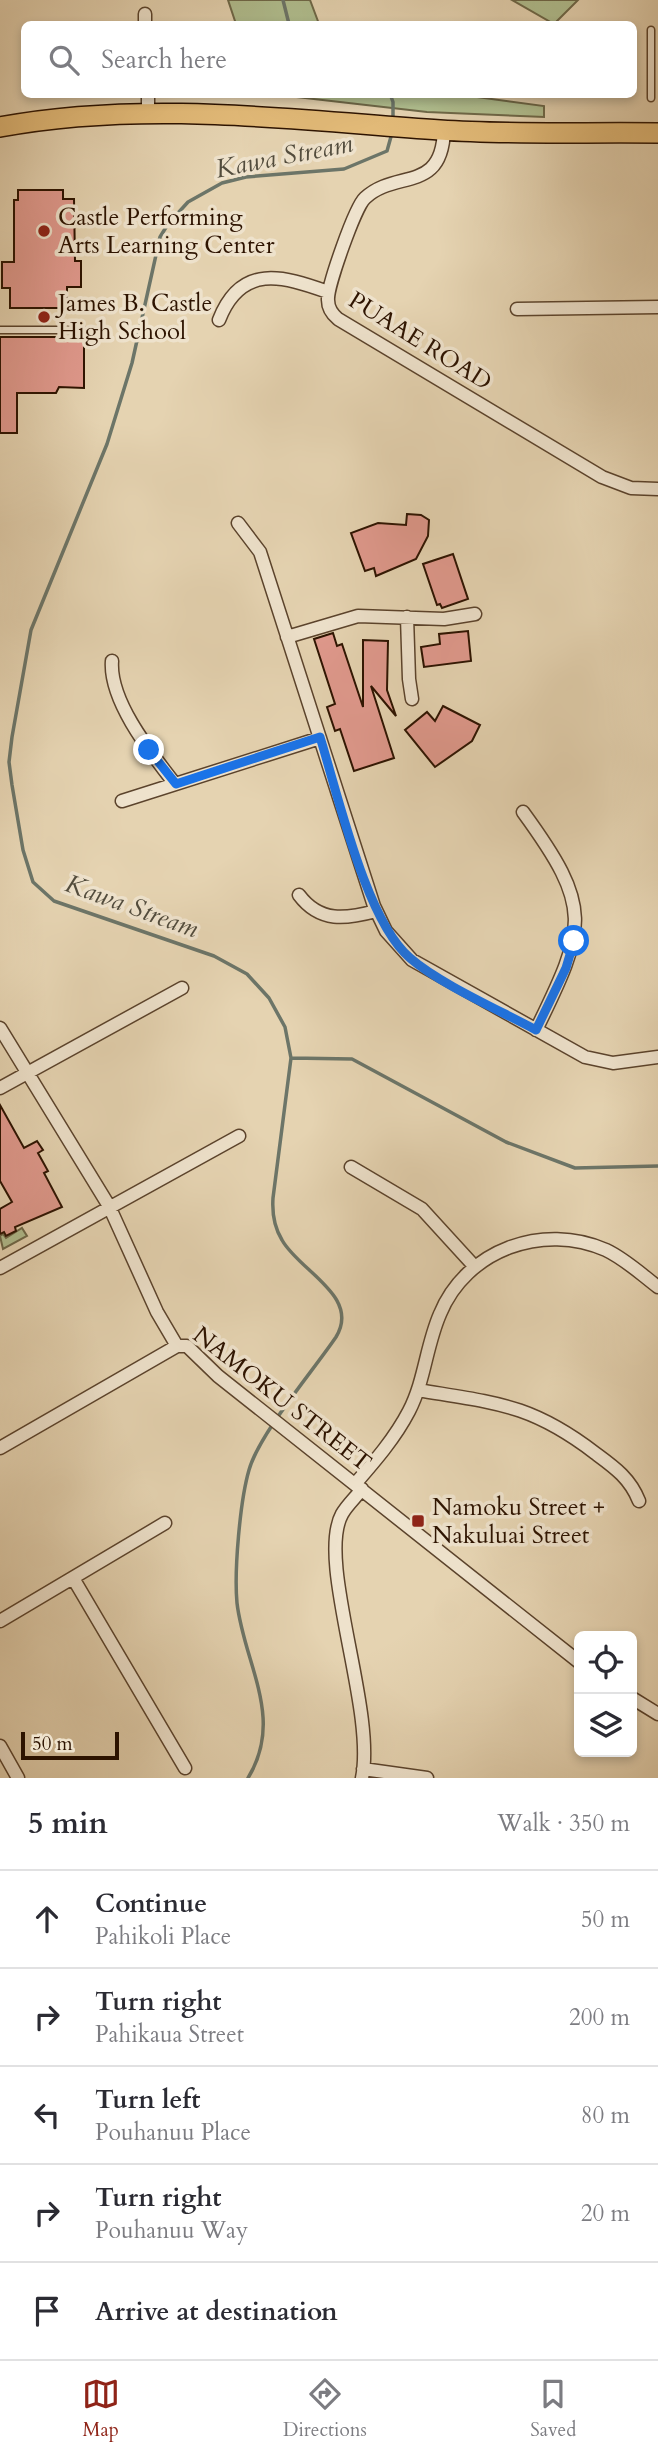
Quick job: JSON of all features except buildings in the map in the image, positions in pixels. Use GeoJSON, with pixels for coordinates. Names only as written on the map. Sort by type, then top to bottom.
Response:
{"type":"FeatureCollection","features":[{"type":"Feature","properties":{"kind":"main road"},"geometry":{"type":"LineString","coordinates":[[0,127],[148,104],[444,130],[650,133],[658,143]]}},
{"type":"Feature","properties":{"kind":"street","name":"PUAAE ROAD"},"geometry":{"type":"LineString","coordinates":[[444,130],[443,148],[432,168],[363,200],[328,292],[328,305],[338,319],[602,478],[631,488],[658,489]]}},
{"type":"Feature","properties":{"kind":"street"},"geometry":{"type":"LineString","coordinates":[[219,320],[236,293],[262,279],[291,279],[328,292]]}},
{"type":"Feature","properties":{"kind":"street"},"geometry":{"type":"LineString","coordinates":[[517,309],[658,307]]}},
{"type":"Feature","properties":{"kind":"street"},"geometry":{"type":"LineString","coordinates":[[238,523],[260,552],[376,911],[386,931],[412,960],[594,1060],[626,1063],[658,1057]]}},
{"type":"Feature","properties":{"kind":"street"},"geometry":{"type":"LineString","coordinates":[[287,637],[346,618],[371,615],[444,619],[475,614]]}},
{"type":"Feature","properties":{"kind":"street"},"geometry":{"type":"LineString","coordinates":[[407,617],[412,699]]}},
{"type":"Feature","properties":{"kind":"street"},"geometry":{"type":"LineString","coordinates":[[112,661],[117,693],[149,750],[176,784]]}},
{"type":"Feature","properties":{"kind":"street"},"geometry":{"type":"LineString","coordinates":[[122,801],[320,737]]}},
{"type":"Feature","properties":{"kind":"street"},"geometry":{"type":"LineString","coordinates":[[523,812],[564,873],[575,912],[571,955],[536,1030]]}},
{"type":"Feature","properties":{"kind":"street"},"geometry":{"type":"LineString","coordinates":[[299,895],[312,909],[330,918],[350,918],[376,911]]}},
{"type":"Feature","properties":{"kind":"street"},"geometry":{"type":"LineString","coordinates":[[0,1088],[182,988]]}},
{"type":"Feature","properties":{"kind":"street","name":"NAMOKU STREET"},"geometry":{"type":"LineString","coordinates":[[0,1028],[109,1206],[157,1312],[177,1346],[187,1346],[207,1367],[259,1409],[574,1658]]}},
{"type":"Feature","properties":{"kind":"street"},"geometry":{"type":"LineString","coordinates":[[0,1268],[239,1136]]}},
{"type":"Feature","properties":{"kind":"street"},"geometry":{"type":"LineString","coordinates":[[351,1167],[422,1209],[475,1267]]}},
{"type":"Feature","properties":{"kind":"street"},"geometry":{"type":"LineString","coordinates":[[427,1778],[363,1774],[363,1723],[335,1548],[342,1514],[392,1440],[418,1390],[440,1314],[454,1288],[475,1267],[500,1251],[528,1241],[576,1241],[621,1258],[658,1287]]}},
{"type":"Feature","properties":{"kind":"street"},"geometry":{"type":"LineString","coordinates":[[0,1448],[177,1346]]}},
{"type":"Feature","properties":{"kind":"street"},"geometry":{"type":"LineString","coordinates":[[418,1390],[510,1406],[538,1415],[570,1434],[618,1470],[629,1482],[639,1501]]}},
{"type":"Feature","properties":{"kind":"street"},"geometry":{"type":"LineString","coordinates":[[0,1621],[164,1524]]}},
{"type":"Feature","properties":{"kind":"street"},"geometry":{"type":"LineString","coordinates":[[73,1578],[185,1768]]}},
{"type":"Feature","properties":{"kind":"street"},"geometry":{"type":"LineString","coordinates":[[637,1701],[658,1714]]}},
{"type":"Feature","properties":{"kind":"street"},"geometry":{"type":"LineString","coordinates":[[0,1746],[18,1778]]}},
{"type":"Feature","properties":{"kind":"lane"},"geometry":{"type":"LineString","coordinates":[[650,98],[654,64],[651,30]]}},
{"type":"Feature","properties":{"kind":"lane"},"geometry":{"type":"LineString","coordinates":[[0,330],[83,330]]}},
{"type":"Feature","properties":{"kind":"green space"},"geometry":{"type":"Polygon","coordinates":[[[228,0],[310,0],[318,21],[235,21],[228,0]]]}},
{"type":"Feature","properties":{"kind":"green space"},"geometry":{"type":"Polygon","coordinates":[[[512,0],[578,0],[557,21],[549,21],[512,0]]]}},
{"type":"Feature","properties":{"kind":"green space"},"geometry":{"type":"Polygon","coordinates":[[[305,98],[485,98],[544,106],[544,117],[427,112],[305,98]]]}},
{"type":"Feature","properties":{"kind":"green space"},"geometry":{"type":"Polygon","coordinates":[[[22,1228],[27,1236],[3,1249],[0,1236],[3,1234],[6,1238],[22,1228]]]}},
{"type":"Feature","properties":{"kind":"waterway","name":"Kawa Stream"},"geometry":{"type":"LineString","coordinates":[[283,0],[288,21]]}},
{"type":"Feature","properties":{"kind":"waterway","name":"Kawa Stream"},"geometry":{"type":"LineString","coordinates":[[392,98],[393,122]]}},
{"type":"Feature","properties":{"kind":"waterway","name":"Kawa Stream"},"geometry":{"type":"LineString","coordinates":[[392,133],[387,151],[344,169],[246,177],[222,183],[188,202],[160,237],[132,363],[107,444],[31,630],[9,762],[23,850],[33,882],[54,901],[214,956],[247,974],[269,998],[285,1027],[291,1058],[352,1059],[506,1142],[575,1168],[658,1166]]}},
{"type":"Feature","properties":{"kind":"waterway"},"geometry":{"type":"LineString","coordinates":[[248,1778],[258,1756],[263,1734],[263,1712],[237,1603],[237,1555],[246,1483],[255,1455],[264,1439],[336,1337],[342,1322],[334,1296],[290,1251],[279,1235],[274,1220],[273,1198],[291,1058]]}},
{"type":"Feature","properties":{"kind":"place","name":"Castle Performing Arts Learning Center"},"geometry":{"type":"Point","coordinates":[44,231]}},
{"type":"Feature","properties":{"kind":"place","name":"James B. Castle High School"},"geometry":{"type":"Point","coordinates":[44,317]}},
{"type":"Feature","properties":{"kind":"place","name":"Namoku Street + Nakuluai Street"},"geometry":{"type":"Point","coordinates":[418,1521]}},
{"type":"Feature","properties":{"kind":"route"},"geometry":{"type":"LineString","coordinates":[[149,750],[176,784],[320,737],[374,906],[394,942],[422,967],[536,1030],[566,968],[574,941]]}}]}
